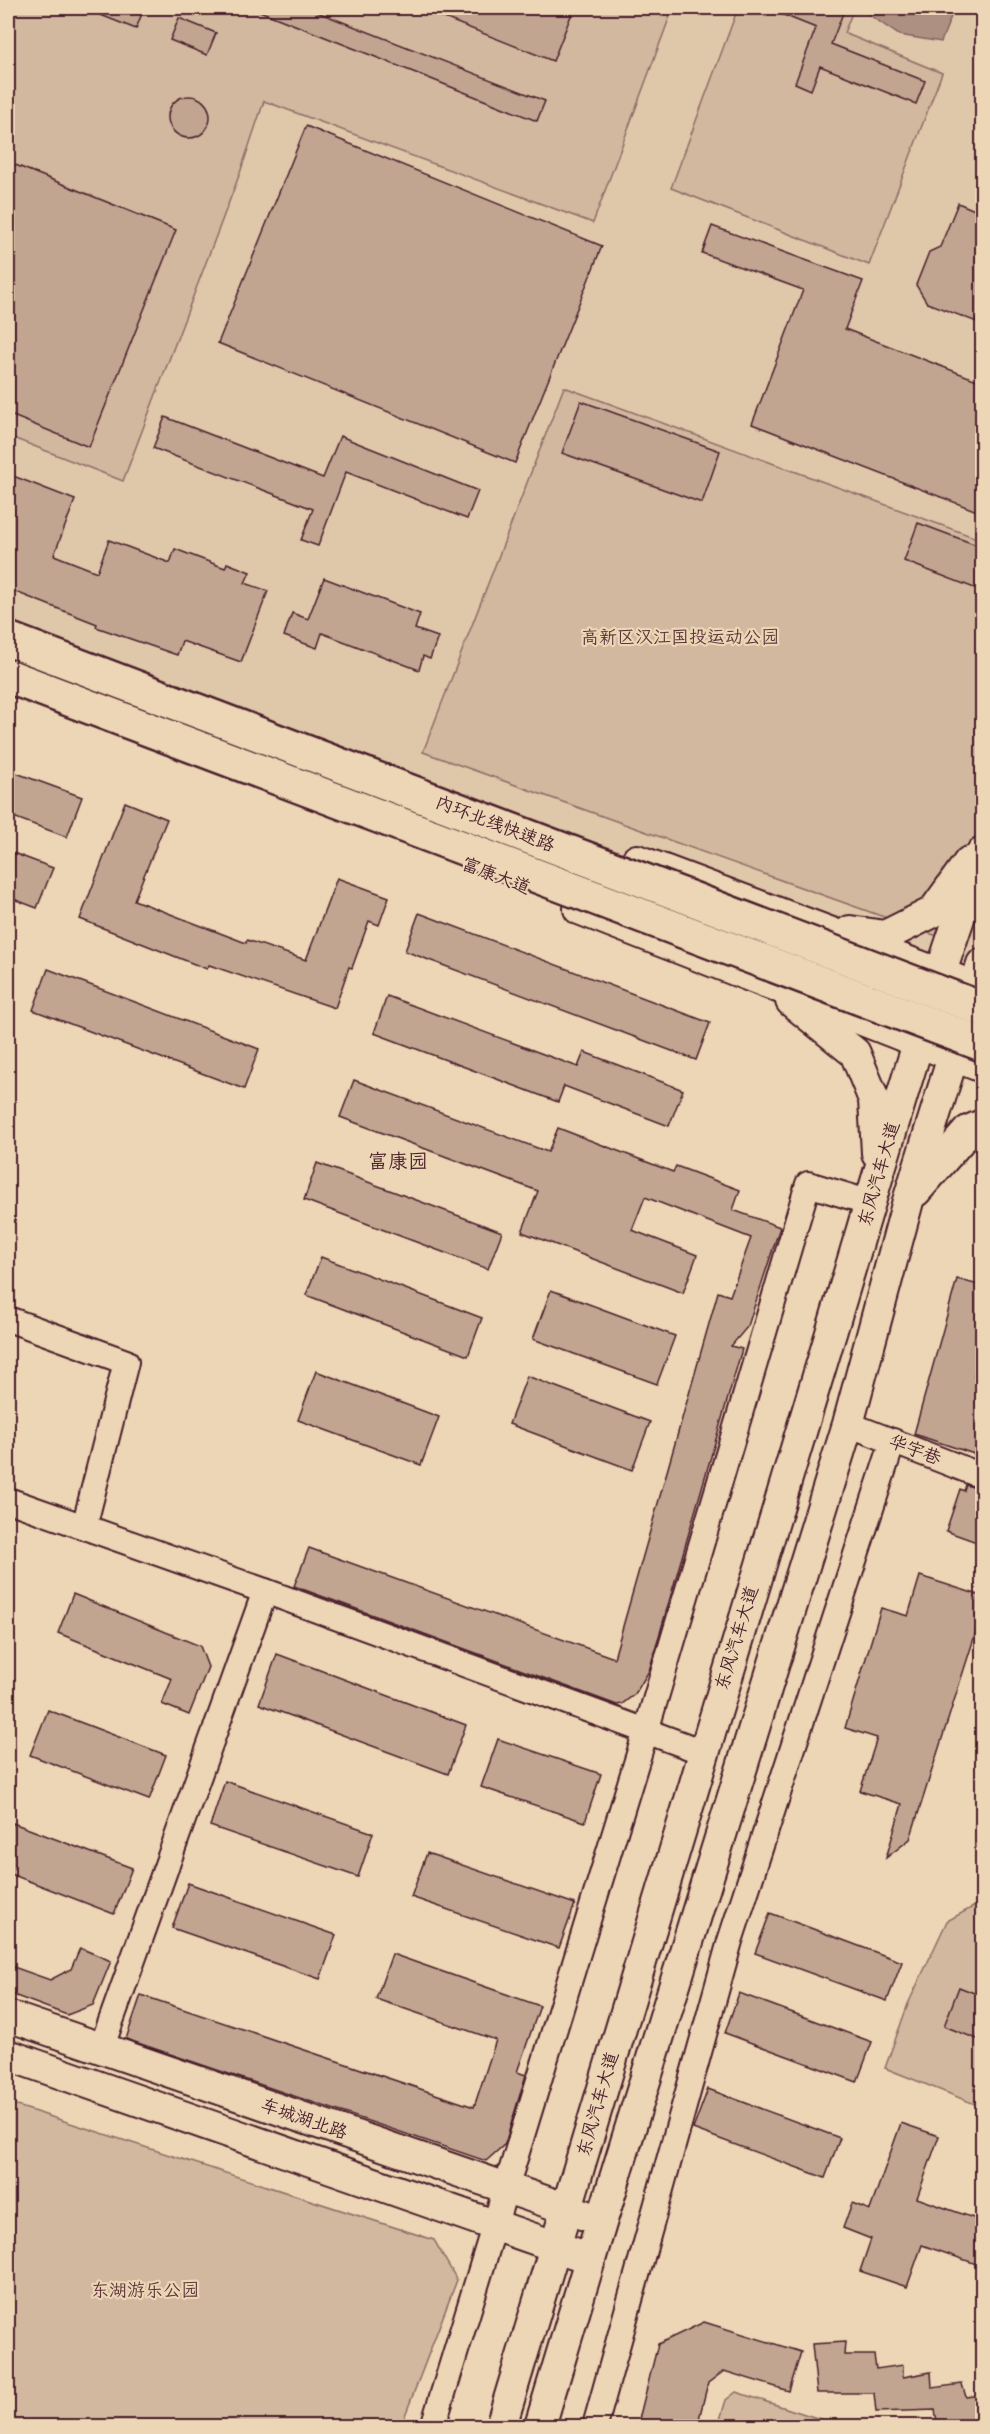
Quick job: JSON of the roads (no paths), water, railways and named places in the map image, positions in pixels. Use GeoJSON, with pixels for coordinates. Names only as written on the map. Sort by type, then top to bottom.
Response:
{"type":"FeatureCollection","features":[{"type":"Feature","properties":{"kind":"highway","name":"内环北线快速路"},"geometry":{"type":"LineString","coordinates":[[8,639],[981,987]]}},
{"type":"Feature","properties":{"kind":"highway","name":"内环北线快速路"},"geometry":{"type":"LineString","coordinates":[[8,676],[968,1049]]}},
{"type":"Feature","properties":{"kind":"main road"},"geometry":{"type":"LineString","coordinates":[[8,624],[811,926],[981,987]]}},
{"type":"Feature","properties":{"kind":"main road","name":"富康大道"},"geometry":{"type":"LineString","coordinates":[[8,690],[417,846],[919,1042],[968,1049],[982,1067]]}},
{"type":"Feature","properties":{"kind":"main road"},"geometry":{"type":"LineString","coordinates":[[811,926],[885,936],[933,912],[982,843]]}},
{"type":"Feature","properties":{"kind":"main road","name":"东风汽车大道"},"geometry":{"type":"LineString","coordinates":[[501,2427],[874,1191],[904,1083],[982,853]]}},
{"type":"Feature","properties":{"kind":"main road"},"geometry":{"type":"LineString","coordinates":[[768,983],[855,1053],[874,1100],[874,1191]]}},
{"type":"Feature","properties":{"kind":"main road","name":"东风汽车大道"},"geometry":{"type":"LineString","coordinates":[[540,2427],[848,1424],[908,1201],[968,1049],[981,987]]}},
{"type":"Feature","properties":{"kind":"main road"},"geometry":{"type":"LineString","coordinates":[[908,1201],[968,1131],[982,1125]]}},
{"type":"Feature","properties":{"kind":"main road","name":"车城湖北路"},"geometry":{"type":"LineString","coordinates":[[8,2016],[602,2220]]}},
{"type":"Feature","properties":{"kind":"main road"},"geometry":{"type":"LineString","coordinates":[[8,2055],[591,2258]]}},
{"type":"Feature","properties":{"kind":"street"},"geometry":{"type":"LineString","coordinates":[[433,2427],[646,1731],[808,1184],[874,1191]]}},
{"type":"Feature","properties":{"kind":"street"},"geometry":{"type":"LineString","coordinates":[[8,1319],[126,1362],[84,1527]]}},
{"type":"Feature","properties":{"kind":"street","name":"华宇巷"},"geometry":{"type":"LineString","coordinates":[[848,1424],[982,1476]]}},
{"type":"Feature","properties":{"kind":"street"},"geometry":{"type":"LineString","coordinates":[[595,2427],[730,1941],[893,1441]]}},
{"type":"Feature","properties":{"kind":"street"},"geometry":{"type":"LineString","coordinates":[[8,1500],[265,1591],[703,1752]]}},
{"type":"Feature","properties":{"kind":"street"},"geometry":{"type":"LineString","coordinates":[[101,2049],[265,1591]]}},
{"type":"Feature","properties":{"kind":"district","name":"富康园"},"geometry":{"type":"Point","coordinates":[398,1162]}},
{"type":"Feature","properties":{"kind":"park label","name":"高新区汉江国投运动公园"},"geometry":{"type":"Point","coordinates":[680,637]}},
{"type":"Feature","properties":{"kind":"park label","name":"东湖游乐公园"},"geometry":{"type":"Point","coordinates":[145,2290]}}]}
